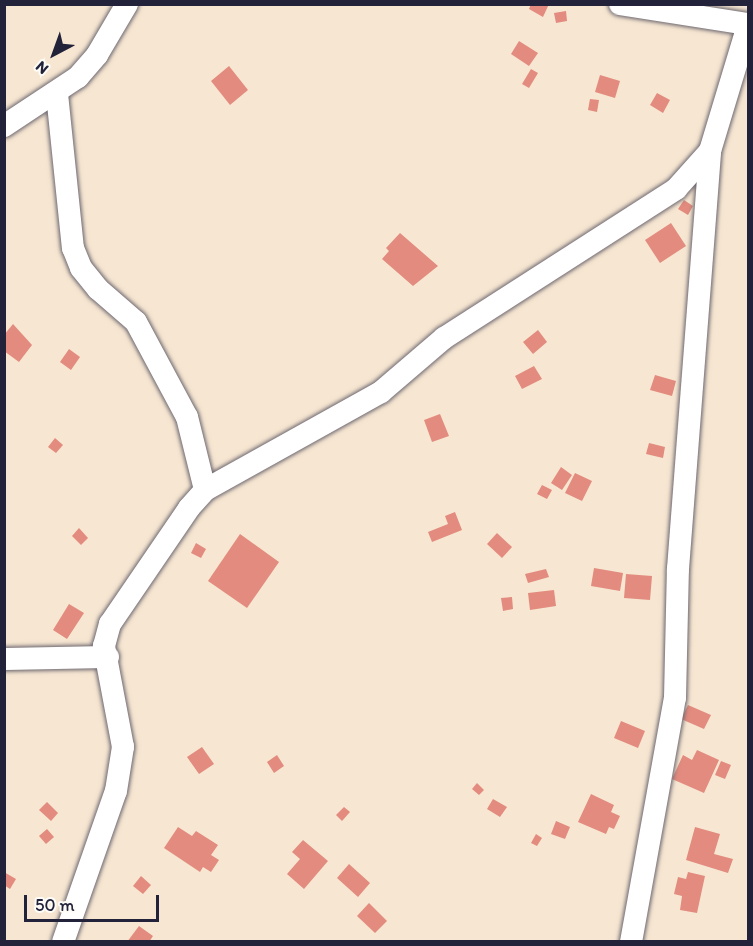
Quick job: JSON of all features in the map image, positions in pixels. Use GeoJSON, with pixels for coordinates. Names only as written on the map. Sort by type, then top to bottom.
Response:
{"type":"FeatureCollection","features":[{"type":"Feature","properties":{"kind":"street"},"geometry":{"type":"LineString","coordinates":[[4,126],[57,94],[97,55],[127,4]]}},
{"type":"Feature","properties":{"kind":"street"},"geometry":{"type":"LineString","coordinates":[[620,4],[748,25],[710,152],[678,569],[675,698],[631,942]]}},
{"type":"Feature","properties":{"kind":"street"},"geometry":{"type":"LineString","coordinates":[[57,94],[73,248],[81,268],[92,282],[136,322],[187,417],[205,490]]}},
{"type":"Feature","properties":{"kind":"street"},"geometry":{"type":"LineString","coordinates":[[63,942],[116,791],[123,747],[108,657],[104,646],[110,624],[205,490],[381,392],[444,338],[676,189],[710,152]]}},
{"type":"Feature","properties":{"kind":"street"},"geometry":{"type":"LineString","coordinates":[[4,659],[108,657]]}},
{"type":"Feature","properties":{"kind":"building"},"geometry":{"type":"Polygon","coordinates":[[[531,4],[549,4],[543,17],[529,9],[531,4]]]}},
{"type":"Feature","properties":{"kind":"building"},"geometry":{"type":"Polygon","coordinates":[[[566,11],[567,21],[556,23],[554,13],[566,11]]]}},
{"type":"Feature","properties":{"kind":"building"},"geometry":{"type":"Polygon","coordinates":[[[519,41],[538,53],[529,66],[511,54],[519,41]]]}},
{"type":"Feature","properties":{"kind":"building"},"geometry":{"type":"Polygon","coordinates":[[[229,66],[248,90],[230,105],[211,81],[229,66]]]}},
{"type":"Feature","properties":{"kind":"building"},"geometry":{"type":"Polygon","coordinates":[[[531,69],[538,73],[529,88],[522,84],[531,69]]]}},
{"type":"Feature","properties":{"kind":"building"},"geometry":{"type":"Polygon","coordinates":[[[600,75],[620,81],[615,98],[595,92],[600,75]]]}},
{"type":"Feature","properties":{"kind":"building"},"geometry":{"type":"Polygon","coordinates":[[[657,93],[670,100],[663,113],[650,105],[657,93]]]}},
{"type":"Feature","properties":{"kind":"building"},"geometry":{"type":"Polygon","coordinates":[[[590,99],[599,100],[597,112],[588,110],[590,99]]]}},
{"type":"Feature","properties":{"kind":"building"},"geometry":{"type":"Polygon","coordinates":[[[684,200],[693,206],[688,215],[678,209],[684,200]]]}},
{"type":"Feature","properties":{"kind":"building"},"geometry":{"type":"Polygon","coordinates":[[[671,223],[686,246],[660,263],[645,240],[671,223]]]}},
{"type":"Feature","properties":{"kind":"building"},"geometry":{"type":"Polygon","coordinates":[[[400,233],[438,266],[413,286],[382,259],[389,251],[386,248],[400,233]]]}},
{"type":"Feature","properties":{"kind":"building"},"geometry":{"type":"Polygon","coordinates":[[[13,324],[32,345],[19,362],[4,351],[4,335],[13,324]]]}},
{"type":"Feature","properties":{"kind":"building"},"geometry":{"type":"Polygon","coordinates":[[[538,330],[547,342],[533,354],[523,342],[538,330]]]}},
{"type":"Feature","properties":{"kind":"building"},"geometry":{"type":"Polygon","coordinates":[[[69,349],[80,357],[71,370],[60,362],[69,349]]]}},
{"type":"Feature","properties":{"kind":"building"},"geometry":{"type":"Polygon","coordinates":[[[534,366],[542,379],[522,389],[515,376],[534,366]]]}},
{"type":"Feature","properties":{"kind":"building"},"geometry":{"type":"Polygon","coordinates":[[[655,375],[676,381],[672,396],[650,390],[655,375]]]}},
{"type":"Feature","properties":{"kind":"building"},"geometry":{"type":"Polygon","coordinates":[[[440,414],[449,436],[432,442],[424,420],[440,414]]]}},
{"type":"Feature","properties":{"kind":"building"},"geometry":{"type":"Polygon","coordinates":[[[55,438],[63,445],[56,453],[48,447],[55,438]]]}},
{"type":"Feature","properties":{"kind":"building"},"geometry":{"type":"Polygon","coordinates":[[[649,443],[665,447],[663,458],[646,454],[649,443]]]}},
{"type":"Feature","properties":{"kind":"building"},"geometry":{"type":"Polygon","coordinates":[[[561,467],[572,475],[562,490],[551,483],[561,467]]]}},
{"type":"Feature","properties":{"kind":"building"},"geometry":{"type":"Polygon","coordinates":[[[575,473],[592,481],[582,501],[565,493],[575,473]]]}},
{"type":"Feature","properties":{"kind":"building"},"geometry":{"type":"Polygon","coordinates":[[[542,485],[552,490],[547,499],[537,494],[542,485]]]}},
{"type":"Feature","properties":{"kind":"building"},"geometry":{"type":"Polygon","coordinates":[[[455,512],[462,530],[432,542],[428,532],[448,524],[445,516],[455,512]]]}},
{"type":"Feature","properties":{"kind":"building"},"geometry":{"type":"Polygon","coordinates":[[[79,528],[88,538],[81,545],[72,536],[79,528]]]}},
{"type":"Feature","properties":{"kind":"building"},"geometry":{"type":"Polygon","coordinates":[[[497,533],[512,547],[502,558],[487,544],[497,533]]]}},
{"type":"Feature","properties":{"kind":"building"},"geometry":{"type":"Polygon","coordinates":[[[240,534],[279,562],[247,608],[208,581],[240,534]]]}},
{"type":"Feature","properties":{"kind":"building"},"geometry":{"type":"Polygon","coordinates":[[[196,543],[206,549],[201,558],[191,553],[196,543]]]}},
{"type":"Feature","properties":{"kind":"building"},"geometry":{"type":"Polygon","coordinates":[[[594,568],[623,573],[620,591],[591,586],[594,568]]]}},
{"type":"Feature","properties":{"kind":"building"},"geometry":{"type":"Polygon","coordinates":[[[546,569],[549,577],[528,583],[525,574],[546,569]]]}},
{"type":"Feature","properties":{"kind":"building"},"geometry":{"type":"Polygon","coordinates":[[[626,574],[652,576],[650,600],[624,598],[626,574]]]}},
{"type":"Feature","properties":{"kind":"building"},"geometry":{"type":"Polygon","coordinates":[[[554,590],[556,606],[530,610],[528,593],[554,590]]]}},
{"type":"Feature","properties":{"kind":"building"},"geometry":{"type":"Polygon","coordinates":[[[512,597],[513,609],[503,611],[501,598],[512,597]]]}},
{"type":"Feature","properties":{"kind":"building"},"geometry":{"type":"Polygon","coordinates":[[[69,604],[84,613],[67,639],[53,630],[69,604]]]}},
{"type":"Feature","properties":{"kind":"building"},"geometry":{"type":"Polygon","coordinates":[[[688,705],[711,715],[704,729],[681,719],[688,705]]]}},
{"type":"Feature","properties":{"kind":"building"},"geometry":{"type":"Polygon","coordinates":[[[621,721],[645,731],[638,748],[614,738],[621,721]]]}},
{"type":"Feature","properties":{"kind":"building"},"geometry":{"type":"Polygon","coordinates":[[[202,747],[214,764],[199,774],[187,757],[202,747]]]}},
{"type":"Feature","properties":{"kind":"building"},"geometry":{"type":"Polygon","coordinates":[[[697,750],[719,760],[704,793],[672,779],[683,755],[692,760],[697,750]]]}},
{"type":"Feature","properties":{"kind":"building"},"geometry":{"type":"Polygon","coordinates":[[[277,755],[284,766],[274,773],[267,762],[277,755]]]}},
{"type":"Feature","properties":{"kind":"building"},"geometry":{"type":"Polygon","coordinates":[[[721,761],[731,765],[725,779],[715,775],[721,761]]]}},
{"type":"Feature","properties":{"kind":"building"},"geometry":{"type":"Polygon","coordinates":[[[477,783],[484,790],[479,795],[472,789],[477,783]]]}},
{"type":"Feature","properties":{"kind":"building"},"geometry":{"type":"Polygon","coordinates":[[[591,794],[614,805],[611,812],[620,816],[614,829],[609,827],[606,834],[578,822],[591,794]]]}},
{"type":"Feature","properties":{"kind":"building"},"geometry":{"type":"Polygon","coordinates":[[[493,799],[507,807],[500,817],[487,809],[493,799]]]}},
{"type":"Feature","properties":{"kind":"building"},"geometry":{"type":"Polygon","coordinates":[[[47,802],[58,813],[51,821],[39,810],[47,802]]]}},
{"type":"Feature","properties":{"kind":"building"},"geometry":{"type":"Polygon","coordinates":[[[344,807],[350,812],[342,821],[336,815],[344,807]]]}},
{"type":"Feature","properties":{"kind":"building"},"geometry":{"type":"Polygon","coordinates":[[[556,821],[570,827],[565,839],[551,834],[556,821]]]}},
{"type":"Feature","properties":{"kind":"building"},"geometry":{"type":"Polygon","coordinates":[[[178,827],[192,836],[196,831],[218,845],[211,855],[219,860],[211,872],[203,867],[200,872],[164,848],[178,827]]]}},
{"type":"Feature","properties":{"kind":"building"},"geometry":{"type":"Polygon","coordinates":[[[695,827],[720,834],[714,854],[733,859],[728,873],[686,860],[695,827]]]}},
{"type":"Feature","properties":{"kind":"building"},"geometry":{"type":"Polygon","coordinates":[[[47,829],[54,837],[46,844],[39,836],[47,829]]]}},
{"type":"Feature","properties":{"kind":"building"},"geometry":{"type":"Polygon","coordinates":[[[536,834],[542,838],[537,846],[531,843],[536,834]]]}},
{"type":"Feature","properties":{"kind":"building"},"geometry":{"type":"Polygon","coordinates":[[[303,840],[328,861],[304,889],[287,874],[300,859],[292,852],[303,840]]]}},
{"type":"Feature","properties":{"kind":"building"},"geometry":{"type":"Polygon","coordinates":[[[349,864],[370,883],[358,897],[337,878],[349,864]]]}},
{"type":"Feature","properties":{"kind":"building"},"geometry":{"type":"Polygon","coordinates":[[[4,872],[16,879],[10,889],[4,885],[4,872]]]}},
{"type":"Feature","properties":{"kind":"building"},"geometry":{"type":"Polygon","coordinates":[[[688,872],[705,876],[697,913],[680,910],[682,896],[674,894],[678,877],[686,879],[688,872]]]}},
{"type":"Feature","properties":{"kind":"building"},"geometry":{"type":"Polygon","coordinates":[[[141,876],[151,885],[143,894],[133,886],[141,876]]]}},
{"type":"Feature","properties":{"kind":"building"},"geometry":{"type":"Polygon","coordinates":[[[369,903],[387,921],[375,933],[357,916],[369,903]]]}},
{"type":"Feature","properties":{"kind":"building"},"geometry":{"type":"Polygon","coordinates":[[[139,926],[153,936],[149,942],[127,942],[139,926]]]}}]}
